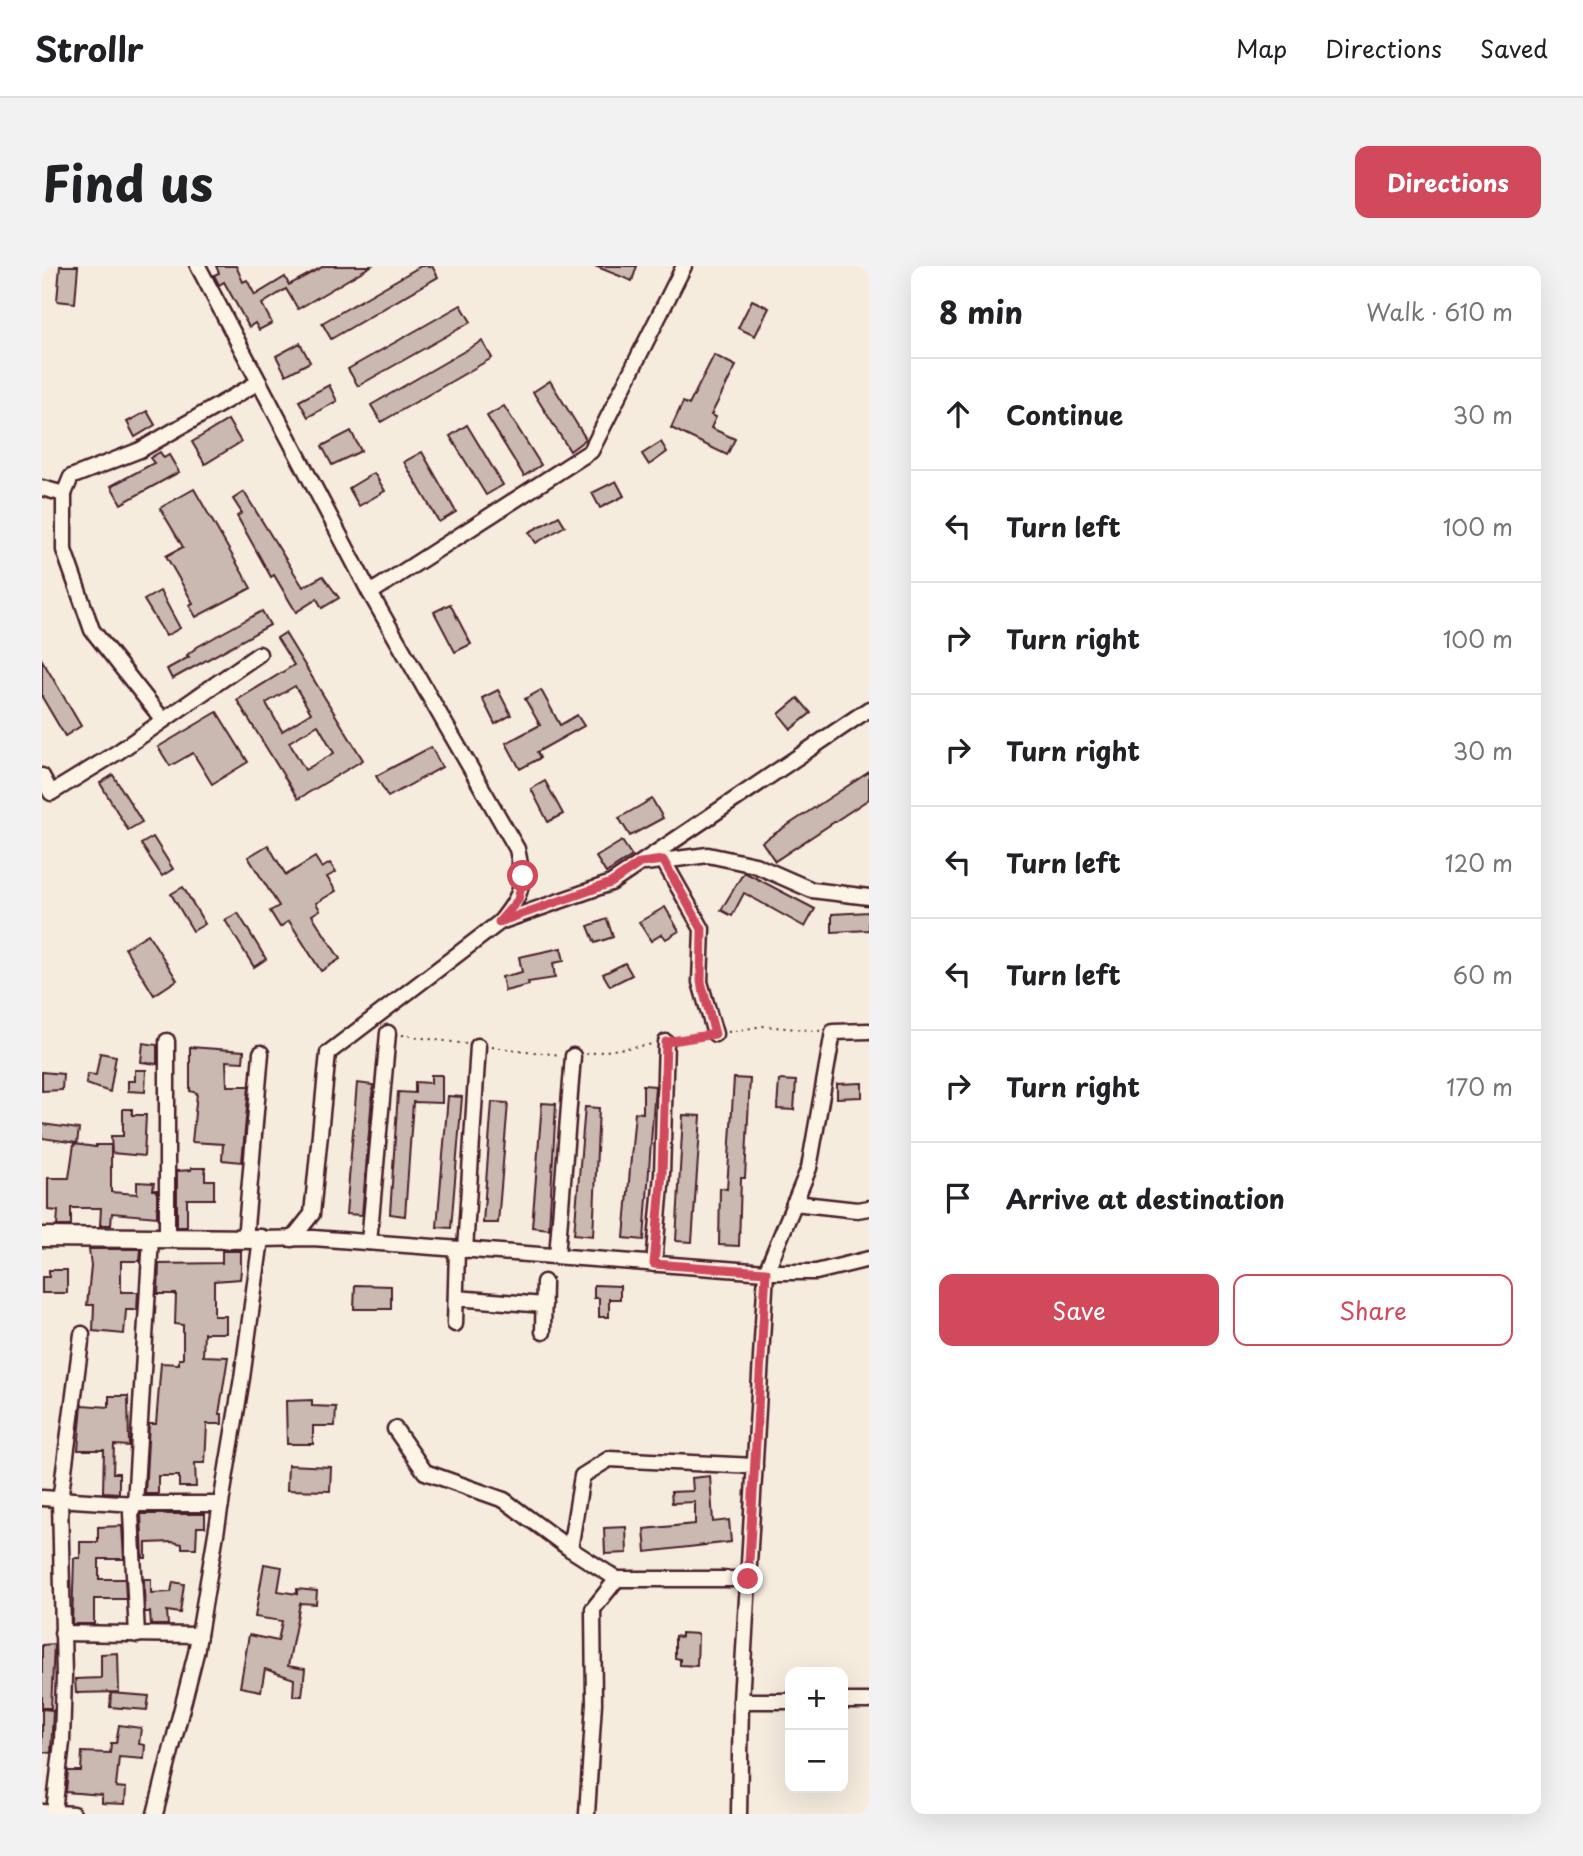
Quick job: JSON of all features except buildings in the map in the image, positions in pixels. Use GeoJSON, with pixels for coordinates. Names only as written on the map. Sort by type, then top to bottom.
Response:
{"type":"FeatureCollection","features":[{"type":"Feature","properties":{"kind":"main road"},"geometry":{"type":"LineString","coordinates":[[42,1237],[253,1239]]}},
{"type":"Feature","properties":{"kind":"street"},"geometry":{"type":"LineString","coordinates":[[198,266],[369,593],[517,849],[523,876],[518,900],[499,922],[328,1053],[312,1214],[317,1226],[331,1240]]}},
{"type":"Feature","properties":{"kind":"street"},"geometry":{"type":"LineString","coordinates":[[369,593],[591,451],[684,266]]}},
{"type":"Feature","properties":{"kind":"street"},"geometry":{"type":"LineString","coordinates":[[163,720],[92,630],[64,550],[64,494],[71,477],[140,450],[259,382]]}},
{"type":"Feature","properties":{"kind":"street"},"geometry":{"type":"LineString","coordinates":[[42,488],[64,494]]}},
{"type":"Feature","properties":{"kind":"street"},"geometry":{"type":"LineString","coordinates":[[42,776],[51,793],[118,752],[259,654]]}},
{"type":"Feature","properties":{"kind":"street"},"geometry":{"type":"LineString","coordinates":[[499,922],[611,883],[869,709]]}},
{"type":"Feature","properties":{"kind":"street"},"geometry":{"type":"LineString","coordinates":[[640,863],[708,855],[755,865],[812,891],[869,897]]}},
{"type":"Feature","properties":{"kind":"street"},"geometry":{"type":"LineString","coordinates":[[663,860],[702,929],[701,982],[715,1034]]}},
{"type":"Feature","properties":{"kind":"street"},"geometry":{"type":"LineString","coordinates":[[739,1814],[741,1702],[766,1272],[809,1168],[833,1032],[869,1031]]}},
{"type":"Feature","properties":{"kind":"street"},"geometry":{"type":"LineString","coordinates":[[369,1242],[388,1033]]}},
{"type":"Feature","properties":{"kind":"street"},"geometry":{"type":"LineString","coordinates":[[137,1635],[131,1513],[135,1504],[159,1238],[167,1041]]}},
{"type":"Feature","properties":{"kind":"street"},"geometry":{"type":"LineString","coordinates":[[654,1264],[662,1174],[666,1042]]}},
{"type":"Feature","properties":{"kind":"street"},"geometry":{"type":"LineString","coordinates":[[455,1324],[478,1046]]}},
{"type":"Feature","properties":{"kind":"street"},"geometry":{"type":"LineString","coordinates":[[155,1814],[199,1635],[221,1504],[253,1239],[261,1053]]}},
{"type":"Feature","properties":{"kind":"street"},"geometry":{"type":"LineString","coordinates":[[557,1256],[573,1056]]}},
{"type":"Feature","properties":{"kind":"street"},"geometry":{"type":"LineString","coordinates":[[794,1203],[857,1210],[869,1208]]}},
{"type":"Feature","properties":{"kind":"street"},"geometry":{"type":"LineString","coordinates":[[292,1239],[312,1214]]}},
{"type":"Feature","properties":{"kind":"street"},"geometry":{"type":"LineString","coordinates":[[253,1239],[369,1242],[766,1272],[816,1272],[869,1259]]}},
{"type":"Feature","properties":{"kind":"street"},"geometry":{"type":"LineString","coordinates":[[543,1332],[544,1282]]}},
{"type":"Feature","properties":{"kind":"street"},"geometry":{"type":"LineString","coordinates":[[456,1298],[544,1305]]}},
{"type":"Feature","properties":{"kind":"street"},"geometry":{"type":"LineString","coordinates":[[73,1814],[48,1812],[62,1742],[60,1501],[82,1334]]}},
{"type":"Feature","properties":{"kind":"street"},"geometry":{"type":"LineString","coordinates":[[395,1429],[425,1472],[505,1500],[569,1549],[617,1579],[748,1579]]}},
{"type":"Feature","properties":{"kind":"street"},"geometry":{"type":"LineString","coordinates":[[569,1549],[582,1476],[609,1459],[755,1466]]}},
{"type":"Feature","properties":{"kind":"street"},"geometry":{"type":"LineString","coordinates":[[42,1498],[135,1504],[221,1504]]}},
{"type":"Feature","properties":{"kind":"street"},"geometry":{"type":"LineString","coordinates":[[587,1814],[594,1703],[593,1609],[617,1579]]}},
{"type":"Feature","properties":{"kind":"street"},"geometry":{"type":"LineString","coordinates":[[62,1633],[199,1635]]}},
{"type":"Feature","properties":{"kind":"street"},"geometry":{"type":"LineString","coordinates":[[741,1702],[785,1701]]}},
{"type":"Feature","properties":{"kind":"street"},"geometry":{"type":"LineString","coordinates":[[848,1701],[869,1701]]}},
{"type":"Feature","properties":{"kind":"path"},"geometry":{"type":"LineString","coordinates":[[388,1033],[573,1056],[764,1026],[833,1032]]}},
{"type":"Feature","properties":{"kind":"route"},"geometry":{"type":"LineString","coordinates":[[523,876],[518,900],[499,922],[611,883],[640,863],[663,860],[702,929],[701,982],[715,1034],[666,1042],[662,1174],[654,1264],[766,1272],[748,1579]]}}]}
